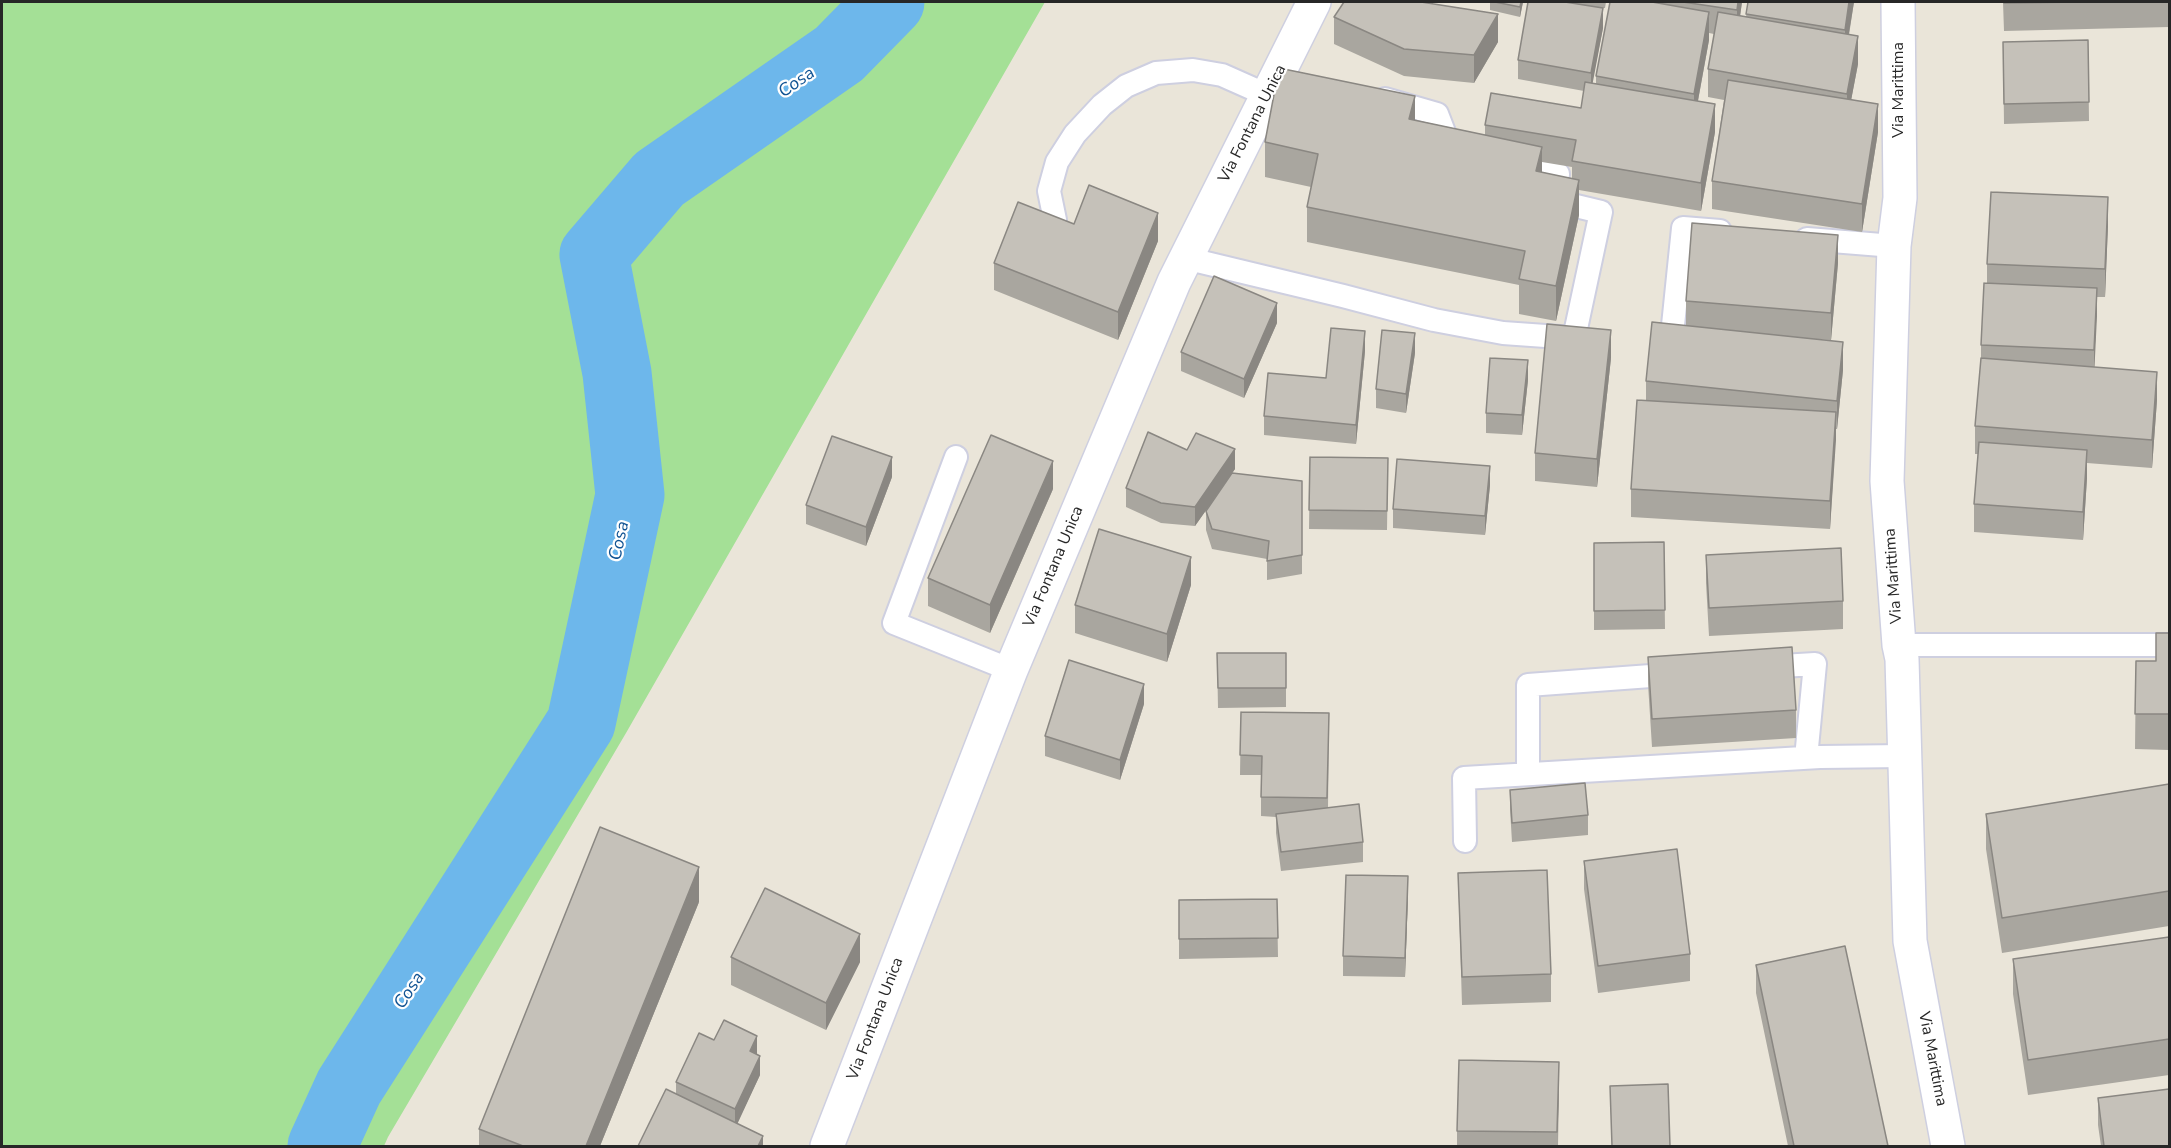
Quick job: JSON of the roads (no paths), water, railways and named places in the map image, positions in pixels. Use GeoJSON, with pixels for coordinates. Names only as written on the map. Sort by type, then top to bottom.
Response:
{"type":"FeatureCollection","features":[{"type":"Feature","properties":{"kind":"main road","name":"Via Fontana Unica"},"geometry":{"type":"LineString","coordinates":[[827,1146],[1011,670],[1173,282],[1282,82],[1314,2]]}},
{"type":"Feature","properties":{"kind":"main road","name":"Via Marittima"},"geometry":{"type":"LineString","coordinates":[[1898,2],[1900,198],[1894,246],[1887,481],[1899,645],[1902,659],[1910,941],[1948,1146]]}},
{"type":"Feature","properties":{"kind":"lane"},"geometry":{"type":"LineString","coordinates":[[1055,220],[1049,191],[1057,162],[1075,134],[1102,105],[1126,86],[1156,73],[1193,70],[1282,82]]}},
{"type":"Feature","properties":{"kind":"lane"},"geometry":{"type":"LineString","coordinates":[[1185,258],[1434,320],[1503,333],[1574,338],[1601,212],[1551,200],[1558,174],[1451,153],[1437,114],[1370,96]]}},
{"type":"Feature","properties":{"kind":"lane"},"geometry":{"type":"LineString","coordinates":[[1672,335],[1683,228],[1741,233]]}},
{"type":"Feature","properties":{"kind":"lane"},"geometry":{"type":"LineString","coordinates":[[1788,237],[1894,246]]}},
{"type":"Feature","properties":{"kind":"lane"},"geometry":{"type":"LineString","coordinates":[[956,457],[894,623],[1011,670]]}},
{"type":"Feature","properties":{"kind":"lane"},"geometry":{"type":"LineString","coordinates":[[1899,645],[2169,645]]}},
{"type":"Feature","properties":{"kind":"lane"},"geometry":{"type":"LineString","coordinates":[[1744,669],[1815,664],[1806,758]]}},
{"type":"Feature","properties":{"kind":"lane"},"geometry":{"type":"LineString","coordinates":[[1528,774],[1528,685],[1696,673]]}},
{"type":"Feature","properties":{"kind":"lane"},"geometry":{"type":"LineString","coordinates":[[1465,841],[1464,778],[1806,758],[1904,756]]}},
{"type":"Feature","properties":{"kind":"waterway","name":"Cosa"},"geometry":{"type":"LineString","coordinates":[[322,1146],[349,1087],[581,723],[630,495],[617,373],[594,255],[659,179],[839,54],[890,2]]}}]}
